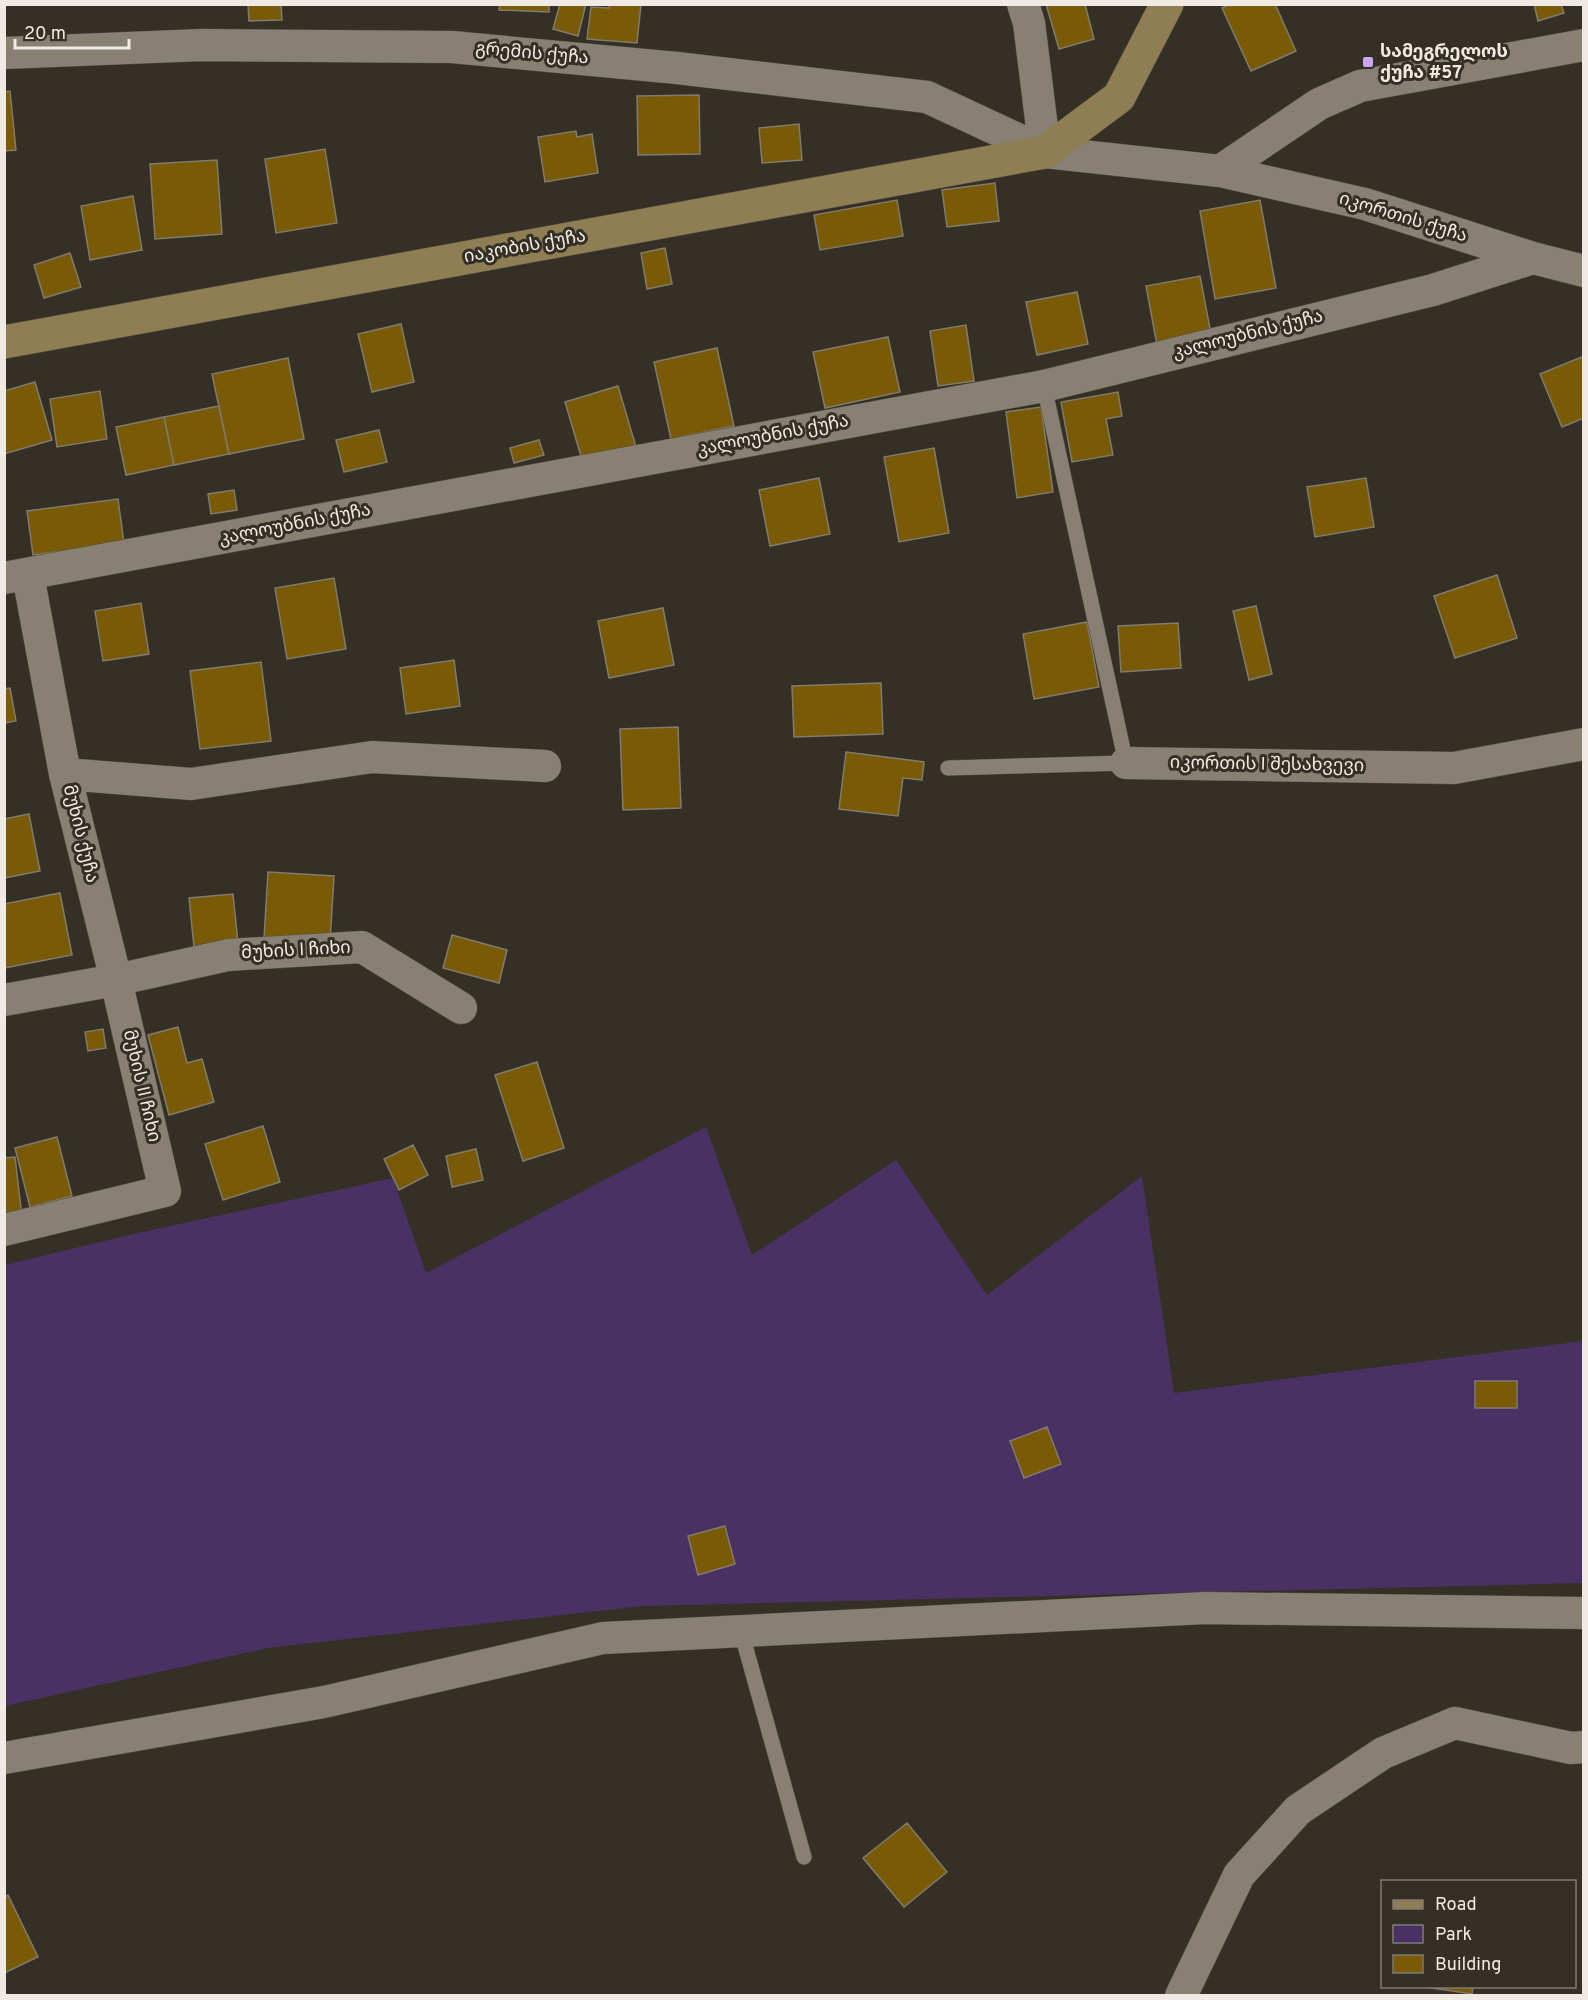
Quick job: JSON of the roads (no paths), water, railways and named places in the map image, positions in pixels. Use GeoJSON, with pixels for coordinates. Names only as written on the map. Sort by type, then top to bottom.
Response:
{"type":"FeatureCollection","features":[{"type":"Feature","properties":{"kind":"street"},"geometry":{"type":"LineString","coordinates":[[1023,4],[1029,23],[1045,152],[1119,97],[1167,4]]}},
{"type":"Feature","properties":{"kind":"street","name":"გრემის ქუჩა"},"geometry":{"type":"LineString","coordinates":[[4,53],[202,45],[452,47],[665,67],[927,97],[1045,152],[1220,171]]}},
{"type":"Feature","properties":{"kind":"street"},"geometry":{"type":"LineString","coordinates":[[1220,171],[1319,104],[1360,87],[1584,45]]}},
{"type":"Feature","properties":{"kind":"street","name":"იაკობის ქუჩა"},"geometry":{"type":"LineString","coordinates":[[4,342],[1045,152]]}},
{"type":"Feature","properties":{"kind":"street","name":"იკორთის ქუჩა"},"geometry":{"type":"LineString","coordinates":[[1220,171],[1365,204],[1533,258],[1584,271]]}},
{"type":"Feature","properties":{"kind":"street","name":"კალოუბნის ქუჩა"},"geometry":{"type":"LineString","coordinates":[[16,577],[1044,386],[1433,290],[1533,258]]}},
{"type":"Feature","properties":{"kind":"street","name":"მუხის ქუჩა"},"geometry":{"type":"LineString","coordinates":[[16,577],[116,980]]}},
{"type":"Feature","properties":{"kind":"street","name":"იკორთის I შესახვევი"},"geometry":{"type":"LineString","coordinates":[[1126,763],[1454,768],[1584,744]]}},
{"type":"Feature","properties":{"kind":"street"},"geometry":{"type":"LineString","coordinates":[[65,774],[191,784],[372,757],[545,766]]}},
{"type":"Feature","properties":{"kind":"street","name":"მუხის I ჩიხი"},"geometry":{"type":"LineString","coordinates":[[116,980],[228,955],[362,947],[461,1008]]}},
{"type":"Feature","properties":{"kind":"street"},"geometry":{"type":"LineString","coordinates":[[4,1000],[116,980]]}},
{"type":"Feature","properties":{"kind":"street","name":"მუხის II ჩიხი"},"geometry":{"type":"LineString","coordinates":[[4,1230],[165,1191],[116,980]]}},
{"type":"Feature","properties":{"kind":"street"},"geometry":{"type":"LineString","coordinates":[[4,1758],[324,1702],[603,1638],[1205,1608],[1584,1613]]}},
{"type":"Feature","properties":{"kind":"street"},"geometry":{"type":"LineString","coordinates":[[1181,1995],[1239,1875],[1298,1810],[1383,1753],[1455,1723],[1580,1754]]}},
{"type":"Feature","properties":{"kind":"lane"},"geometry":{"type":"LineString","coordinates":[[1044,386],[1126,763]]}},
{"type":"Feature","properties":{"kind":"lane","name":"იკორთის I შესახვევი"},"geometry":{"type":"LineString","coordinates":[[948,768],[1126,763]]}},
{"type":"Feature","properties":{"kind":"lane"},"geometry":{"type":"LineString","coordinates":[[741,1631],[804,1857]]}},
{"type":"Feature","properties":{"kind":"place","name":"სამეგრელოს ქუჩა #57"},"geometry":{"type":"Point","coordinates":[1368,62]}}]}
